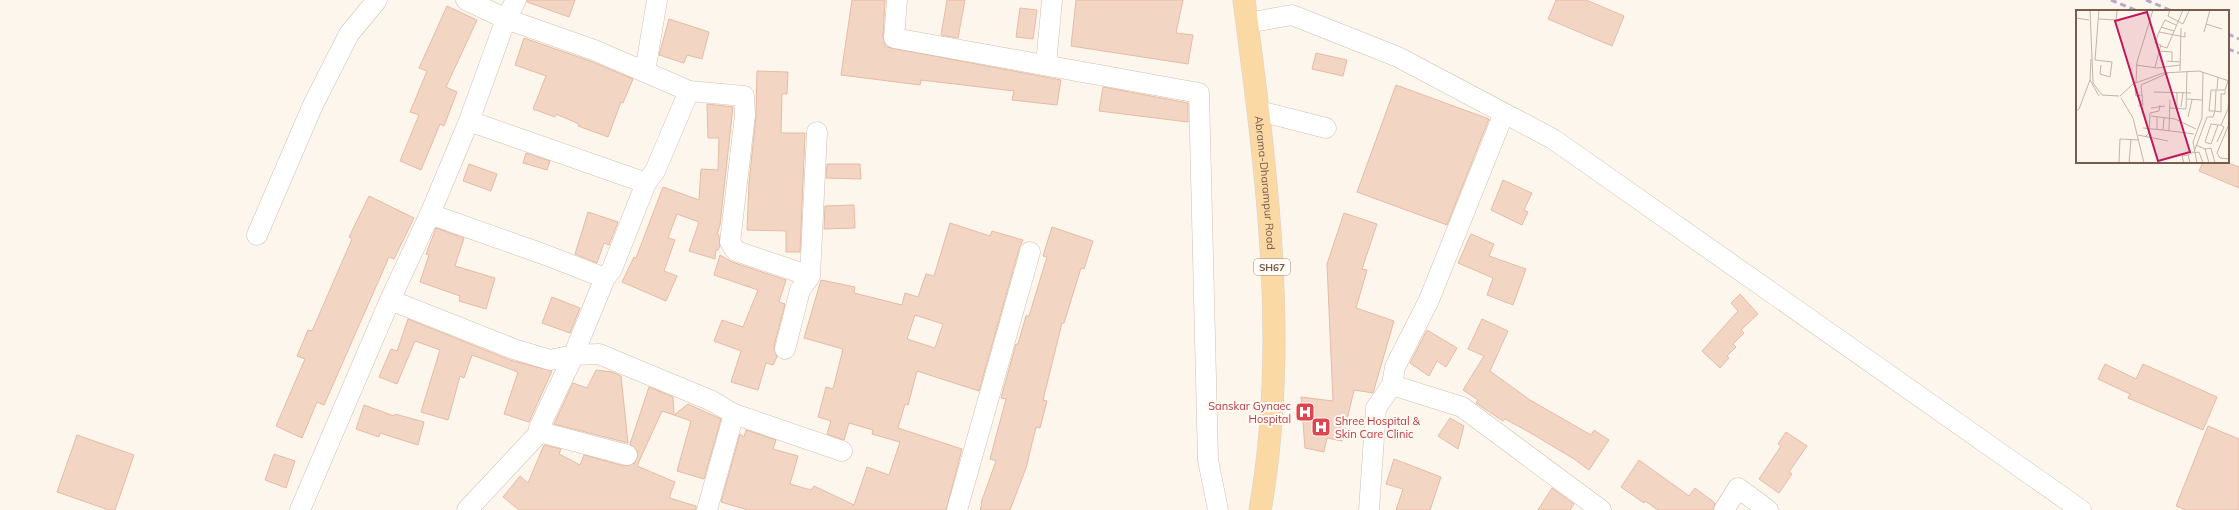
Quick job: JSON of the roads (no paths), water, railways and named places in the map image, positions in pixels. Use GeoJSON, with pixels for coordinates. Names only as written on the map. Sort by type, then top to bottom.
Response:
{"type":"FeatureCollection","features":[{"type":"Feature","properties":{"kind":"main road","name":"SH67"},"geometry":{"type":"LineString","coordinates":[[1237,0],[1247,24]]}},
{"type":"Feature","properties":{"kind":"main road","name":"SH67"},"geometry":{"type":"LineString","coordinates":[[1244,0],[1247,24]]}},
{"type":"Feature","properties":{"kind":"main road","name":"Abrama-Dharampur Road"},"geometry":{"type":"LineString","coordinates":[[1247,24],[1259,111],[1270,225],[1275,362],[1267,469],[1260,510]]}},
{"type":"Feature","properties":{"kind":"street"},"geometry":{"type":"LineString","coordinates":[[257,235],[313,105],[349,34],[377,0]]}},
{"type":"Feature","properties":{"kind":"street"},"geometry":{"type":"LineString","coordinates":[[466,0],[506,19],[594,50],[689,92],[744,96],[745,115],[730,242],[736,251],[810,276]]}},
{"type":"Feature","properties":{"kind":"street"},"geometry":{"type":"LineString","coordinates":[[300,510],[390,300],[430,214],[469,121],[506,19],[516,0]]}},
{"type":"Feature","properties":{"kind":"street"},"geometry":{"type":"LineString","coordinates":[[645,72],[657,0]]}},
{"type":"Feature","properties":{"kind":"street"},"geometry":{"type":"LineString","coordinates":[[897,0],[894,38],[1199,93],[1208,460],[1218,510]]}},
{"type":"Feature","properties":{"kind":"street"},"geometry":{"type":"LineString","coordinates":[[1046,65],[1052,0]]}},
{"type":"Feature","properties":{"kind":"street"},"geometry":{"type":"LineString","coordinates":[[1247,24],[1292,16],[1398,57],[1553,139],[2081,510]]}},
{"type":"Feature","properties":{"kind":"street"},"geometry":{"type":"LineString","coordinates":[[466,510],[540,432],[539,428],[574,355],[605,278],[612,269],[646,183],[655,172],[689,92]]}},
{"type":"Feature","properties":{"kind":"street"},"geometry":{"type":"LineString","coordinates":[[1259,111],[1326,128]]}},
{"type":"Feature","properties":{"kind":"street"},"geometry":{"type":"LineString","coordinates":[[1369,510],[1376,408],[1392,385],[1395,368],[1429,300],[1504,113]]}},
{"type":"Feature","properties":{"kind":"street"},"geometry":{"type":"LineString","coordinates":[[469,121],[646,183]]}},
{"type":"Feature","properties":{"kind":"street"},"geometry":{"type":"LineString","coordinates":[[785,350],[800,290],[810,276],[817,132]]}},
{"type":"Feature","properties":{"kind":"street"},"geometry":{"type":"LineString","coordinates":[[430,214],[543,254],[605,278]]}},
{"type":"Feature","properties":{"kind":"street"},"geometry":{"type":"LineString","coordinates":[[957,510],[1030,252]]}},
{"type":"Feature","properties":{"kind":"street"},"geometry":{"type":"LineString","coordinates":[[390,300],[514,349],[550,360],[574,355],[599,354],[712,401],[734,414],[842,451]]}},
{"type":"Feature","properties":{"kind":"street"},"geometry":{"type":"LineString","coordinates":[[1392,385],[1462,407],[1601,510]]}},
{"type":"Feature","properties":{"kind":"street"},"geometry":{"type":"LineString","coordinates":[[707,510],[734,414]]}},
{"type":"Feature","properties":{"kind":"street"},"geometry":{"type":"LineString","coordinates":[[540,432],[627,455]]}},
{"type":"Feature","properties":{"kind":"street"},"geometry":{"type":"LineString","coordinates":[[1724,510],[1738,488],[1768,510]]}},
{"type":"Feature","properties":{"kind":"railway"},"geometry":{"type":"LineString","coordinates":[[2111,0],[2136,10]]}},
{"type":"Feature","properties":{"kind":"railway"},"geometry":{"type":"LineString","coordinates":[[2146,0],[2170,10]]}},
{"type":"Feature","properties":{"kind":"railway"},"geometry":{"type":"LineString","coordinates":[[2229,34],[2239,39]]}},
{"type":"Feature","properties":{"kind":"railway"},"geometry":{"type":"LineString","coordinates":[[2229,49],[2239,53]]}},
{"type":"Feature","properties":{"kind":"place","name":"Sanskar Gynaec Hospital"},"geometry":{"type":"Point","coordinates":[1305,412]}},
{"type":"Feature","properties":{"kind":"place","name":"Shree Hospital & Skin Care Clinic"},"geometry":{"type":"Point","coordinates":[1321,427]}}]}
